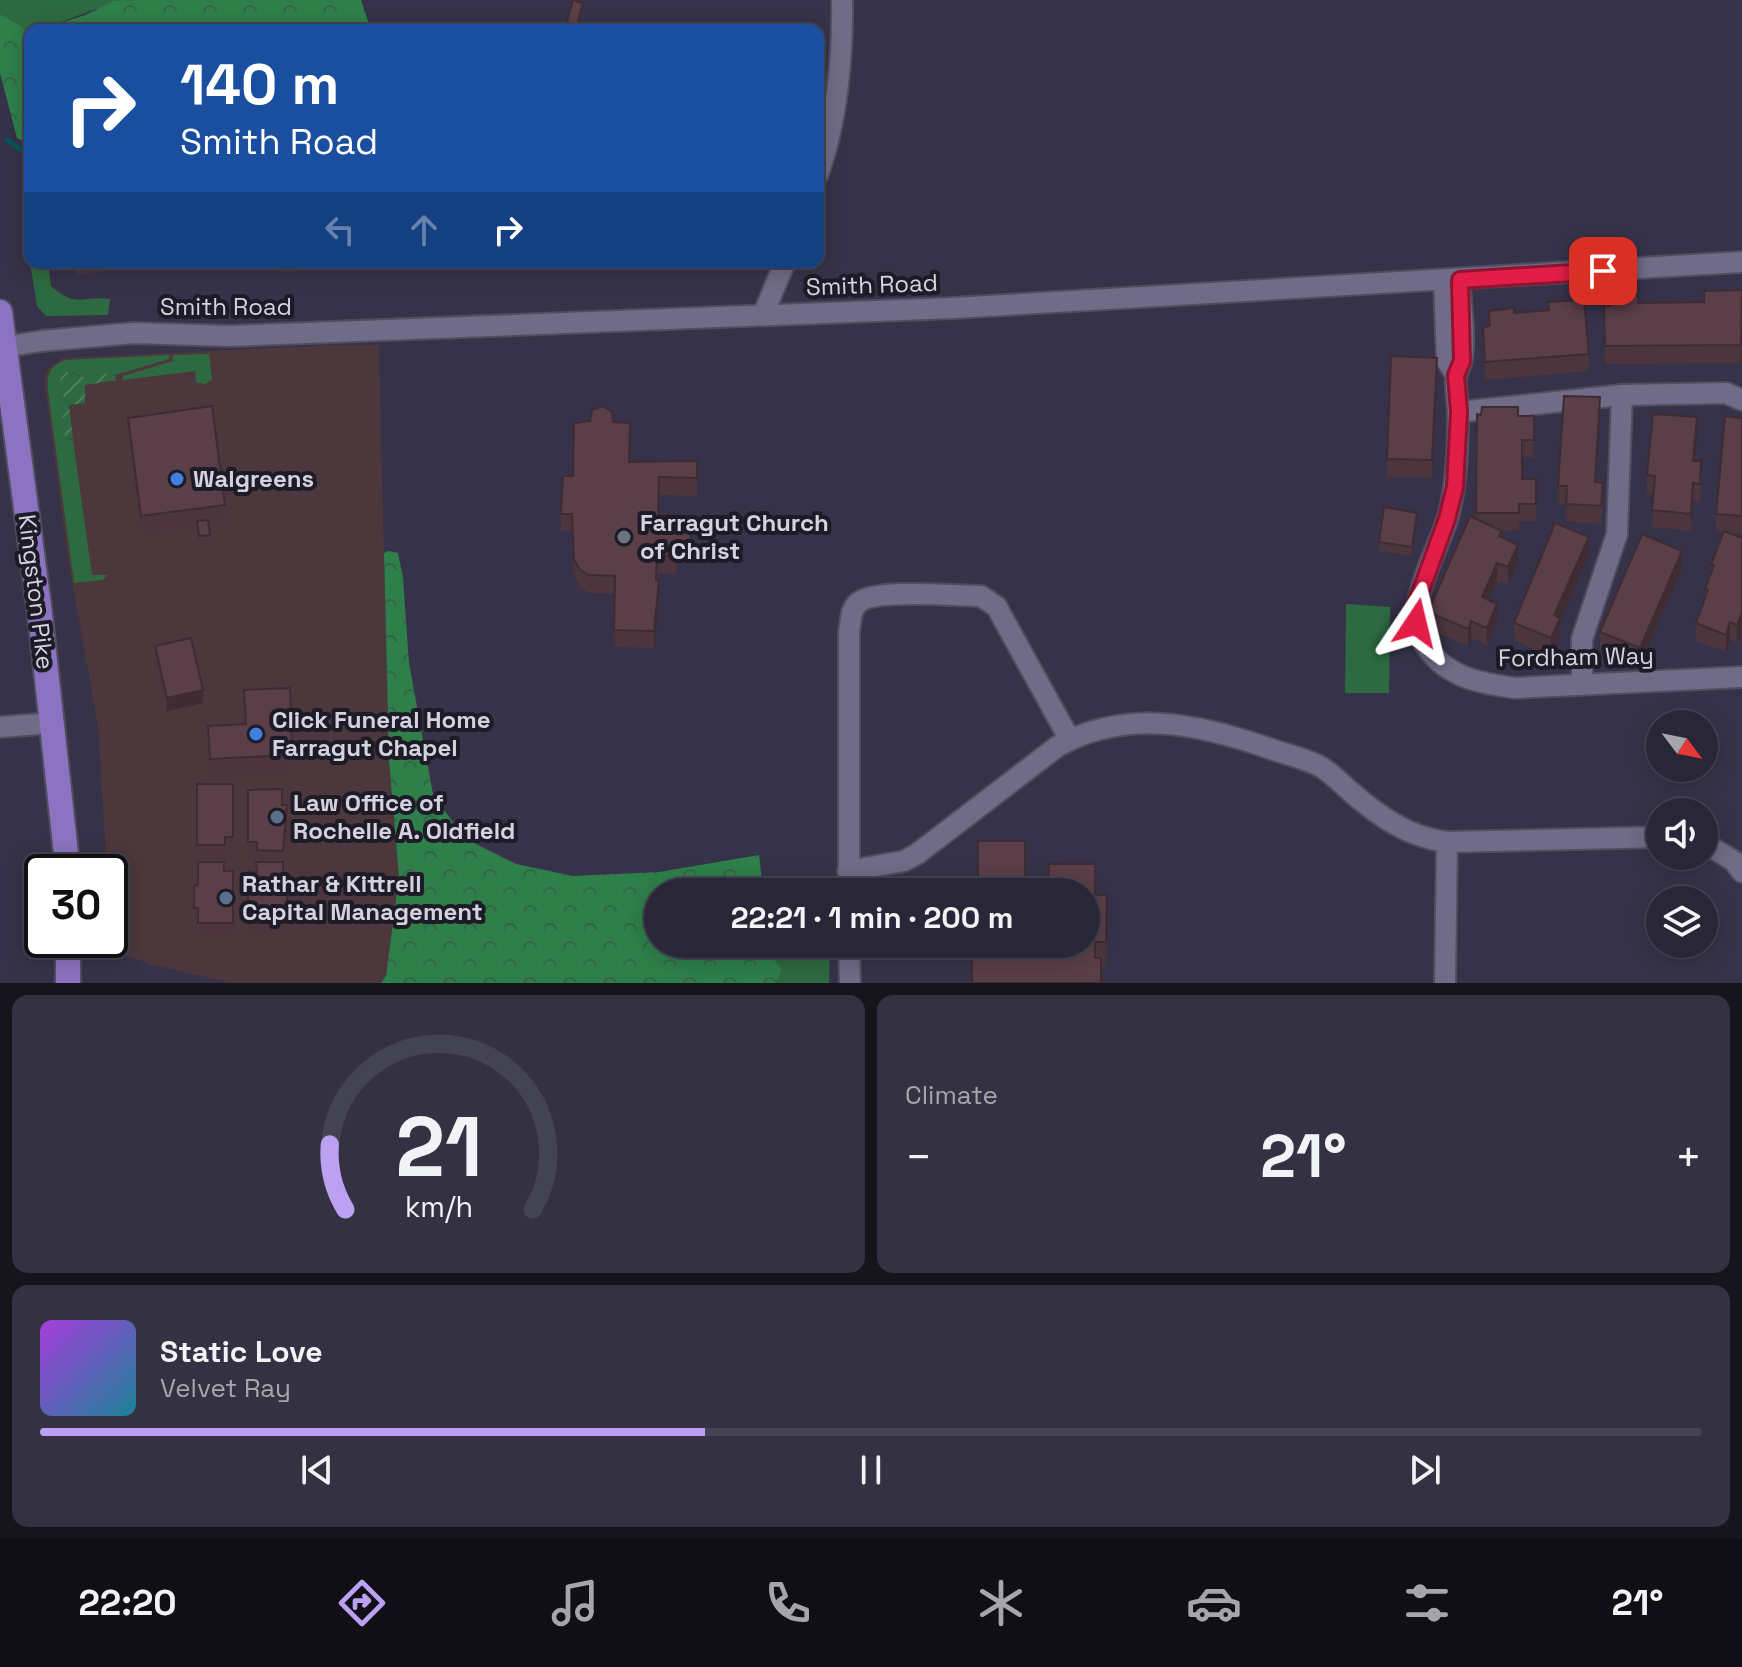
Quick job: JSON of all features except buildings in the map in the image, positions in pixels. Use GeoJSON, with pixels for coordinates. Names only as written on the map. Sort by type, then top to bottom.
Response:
{"type":"FeatureCollection","features":[{"type":"Feature","properties":{"kind":"main road","name":"Kingston Pike"},"geometry":{"type":"LineString","coordinates":[[0,312],[66,854]]}},
{"type":"Feature","properties":{"kind":"main road"},"geometry":{"type":"LineString","coordinates":[[68,958],[68,983]]}},
{"type":"Feature","properties":{"kind":"street"},"geometry":{"type":"LineString","coordinates":[[824,122],[827,82],[843,42],[842,0]]}},
{"type":"Feature","properties":{"kind":"street","name":"Smith Road"},"geometry":{"type":"LineString","coordinates":[[4,347],[134,333],[229,336],[953,308],[1742,262]]}},
{"type":"Feature","properties":{"kind":"street"},"geometry":{"type":"LineString","coordinates":[[763,315],[783,268]]}},
{"type":"Feature","properties":{"kind":"street","name":"Fordham Way"},"geometry":{"type":"LineString","coordinates":[[1452,280],[1454,327],[1462,361],[1456,375],[1459,412],[1455,487],[1447,519],[1416,604],[1416,623],[1422,639],[1439,663],[1479,684],[1515,688],[1742,677]]}},
{"type":"Feature","properties":{"kind":"street"},"geometry":{"type":"LineString","coordinates":[[1459,412],[1622,395],[1726,393],[1742,400]]}},
{"type":"Feature","properties":{"kind":"street"},"geometry":{"type":"LineString","coordinates":[[1582,685],[1582,639],[1617,534],[1622,395]]}},
{"type":"Feature","properties":{"kind":"street"},"geometry":{"type":"LineString","coordinates":[[848,878],[849,632],[852,613],[862,600],[878,594],[981,596],[988,600],[1001,615],[1070,740]]}},
{"type":"Feature","properties":{"kind":"street"},"geometry":{"type":"LineString","coordinates":[[0,727],[52,723]]}},
{"type":"Feature","properties":{"kind":"street"},"geometry":{"type":"LineString","coordinates":[[848,871],[904,861],[1070,740],[1084,732],[1132,724],[1192,725],[1228,734],[1310,763],[1325,770],[1392,824],[1430,840],[1646,837]]}},
{"type":"Feature","properties":{"kind":"street"},"geometry":{"type":"LineString","coordinates":[[1445,983],[1447,842]]}},
{"type":"Feature","properties":{"kind":"street"},"geometry":{"type":"LineString","coordinates":[[1718,851],[1734,861],[1742,872]]}},
{"type":"Feature","properties":{"kind":"street"},"geometry":{"type":"LineString","coordinates":[[849,958],[850,983]]}},
{"type":"Feature","properties":{"kind":"shaded area"},"geometry":{"type":"Polygon","coordinates":[[[379,345],[389,760],[399,877],[386,976],[381,983],[232,983],[149,964],[128,956],[128,854],[106,854],[98,727],[68,559],[45,386],[46,371],[62,358],[379,345]]]}},
{"type":"Feature","properties":{"kind":"green space"},"geometry":{"type":"Polygon","coordinates":[[[0,0],[137,0],[110,5],[56,24],[24,24],[24,28],[0,14],[0,0]]]}},
{"type":"Feature","properties":{"kind":"green space"},"geometry":{"type":"Polygon","coordinates":[[[361,0],[369,24],[58,24],[113,1],[361,0]]]}},
{"type":"Feature","properties":{"kind":"green space"},"geometry":{"type":"Polygon","coordinates":[[[0,14],[24,28],[24,141],[17,138],[0,73],[0,14]]]}},
{"type":"Feature","properties":{"kind":"green space"},"geometry":{"type":"Polygon","coordinates":[[[31,268],[49,268],[51,286],[67,297],[110,299],[108,315],[46,316],[37,306],[31,268]]]}},
{"type":"Feature","properties":{"kind":"green space"},"geometry":{"type":"Polygon","coordinates":[[[209,354],[212,380],[205,384],[196,382],[195,371],[123,380],[123,376],[173,361],[173,355],[209,354]]]}},
{"type":"Feature","properties":{"kind":"green space"},"geometry":{"type":"Polygon","coordinates":[[[169,355],[169,359],[115,375],[116,381],[111,381],[108,373],[83,377],[73,373],[62,374],[57,388],[66,400],[68,439],[73,440],[92,575],[107,575],[103,580],[74,583],[48,392],[50,373],[65,360],[169,355]]]}},
{"type":"Feature","properties":{"kind":"green space"},"geometry":{"type":"Polygon","coordinates":[[[65,371],[83,377],[108,373],[111,381],[85,385],[85,403],[69,405],[73,440],[65,436],[62,412],[66,400],[57,388],[65,371]]]}},
{"type":"Feature","properties":{"kind":"green space"},"geometry":{"type":"Polygon","coordinates":[[[384,553],[398,553],[403,578],[409,663],[433,794],[464,838],[516,864],[573,876],[659,872],[759,855],[762,878],[644,878],[644,958],[773,958],[782,970],[776,983],[381,983],[386,976],[399,877],[389,760],[384,553]]]}},
{"type":"Feature","properties":{"kind":"green space"},"geometry":{"type":"Polygon","coordinates":[[[1346,604],[1390,607],[1389,693],[1345,693],[1346,604]]]}},
{"type":"Feature","properties":{"kind":"green space"},"geometry":{"type":"Polygon","coordinates":[[[773,958],[830,958],[829,983],[776,983],[782,970],[773,958]]]}},
{"type":"Feature","properties":{"kind":"waterway"},"geometry":{"type":"LineString","coordinates":[[7,140],[23,151]]}},
{"type":"Feature","properties":{"kind":"place","name":"Walgreens"},"geometry":{"type":"Point","coordinates":[177,479]}},
{"type":"Feature","properties":{"kind":"place","name":"Farragut Church of Christ"},"geometry":{"type":"Point","coordinates":[624,537]}},
{"type":"Feature","properties":{"kind":"place","name":"Click Funeral Home Farragut Chapel"},"geometry":{"type":"Point","coordinates":[256,734]}},
{"type":"Feature","properties":{"kind":"place","name":"Law Office of Rochelle A. Oldfield"},"geometry":{"type":"Point","coordinates":[277,817]}},
{"type":"Feature","properties":{"kind":"place","name":"Rathar & Kittrell Capital Management"},"geometry":{"type":"Point","coordinates":[226,898]}},
{"type":"Feature","properties":{"kind":"route"},"geometry":{"type":"LineString","coordinates":[[1416,623],[1416,604],[1447,519],[1455,487],[1459,412],[1456,375],[1462,361],[1460,280],[1603,271]]}}]}
